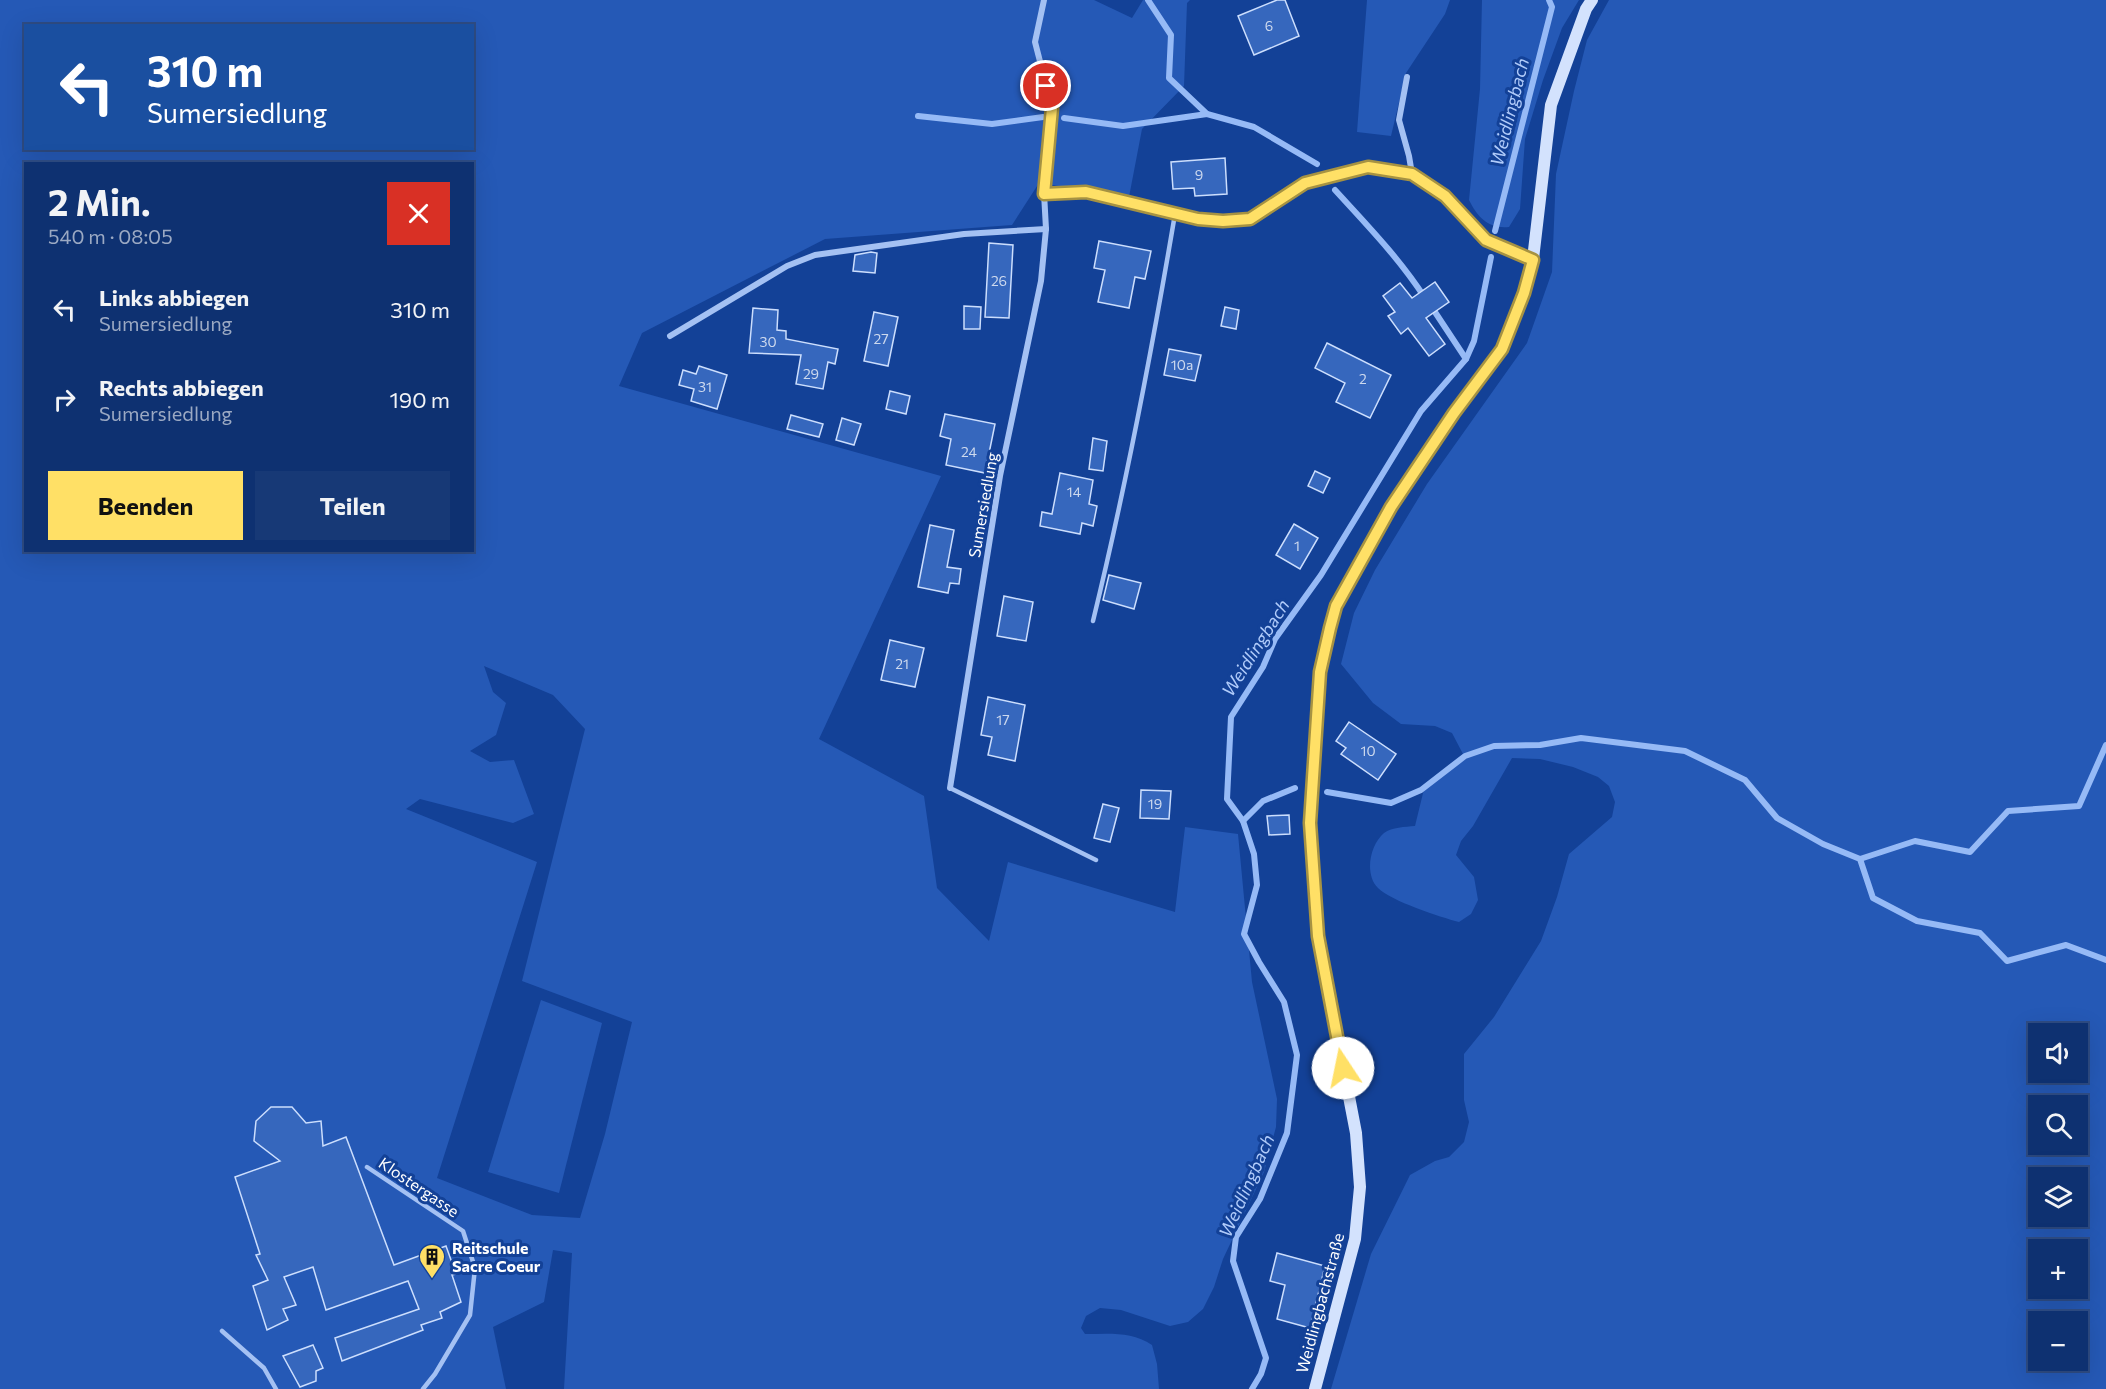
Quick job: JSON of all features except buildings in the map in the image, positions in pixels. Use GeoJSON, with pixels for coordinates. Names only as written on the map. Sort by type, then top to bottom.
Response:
{"type":"FeatureCollection","features":[{"type":"Feature","properties":{"kind":"main road","name":"Weidlingbachstraße"},"geometry":{"type":"LineString","coordinates":[[1315,1389],[1355,1239],[1360,1186],[1356,1134],[1318,936],[1310,823],[1320,672],[1336,606],[1391,507],[1454,413],[1502,349],[1524,293],[1533,260],[1551,105],[1586,9],[1592,0]]}},
{"type":"Feature","properties":{"kind":"street","name":"Sumersiedlung"},"geometry":{"type":"LineString","coordinates":[[950,788],[1000,476],[1041,281],[1046,229],[1044,194],[1052,108],[1035,42],[1044,0]]}},
{"type":"Feature","properties":{"kind":"street"},"geometry":{"type":"LineString","coordinates":[[1407,77],[1399,120],[1412,174]]}},
{"type":"Feature","properties":{"kind":"street"},"geometry":{"type":"LineString","coordinates":[[1044,194],[1086,192],[1198,219],[1223,221],[1250,219],[1305,183],[1368,167],[1412,174],[1445,196],[1486,240],[1533,260]]}},
{"type":"Feature","properties":{"kind":"street"},"geometry":{"type":"LineString","coordinates":[[670,336],[787,266],[815,255],[964,234],[1046,229]]}},
{"type":"Feature","properties":{"kind":"lane"},"geometry":{"type":"LineString","coordinates":[[1094,621],[1152,352],[1175,214]]}},
{"type":"Feature","properties":{"kind":"lane"},"geometry":{"type":"LineString","coordinates":[[950,788],[1096,860]]}},
{"type":"Feature","properties":{"kind":"lane","name":"Klostergasse"},"geometry":{"type":"LineString","coordinates":[[367,1167],[462,1231],[475,1268],[470,1315],[435,1374],[423,1389]]}},
{"type":"Feature","properties":{"kind":"lane"},"geometry":{"type":"LineString","coordinates":[[222,1331],[264,1368],[276,1389]]}},
{"type":"Feature","properties":{"kind":"shaded area"},"geometry":{"type":"Polygon","coordinates":[[[0,0],[1094,0],[1132,18],[1143,0],[1190,0],[1187,3],[1184,86],[1142,129],[1129,197],[1039,183],[1012,225],[825,239],[642,333],[619,386],[941,476],[819,739],[924,796],[937,888],[989,941],[1008,862],[1175,912],[1185,827],[1238,834],[1252,982],[1277,1099],[1276,1127],[1264,1172],[1223,1259],[1214,1287],[1203,1309],[1188,1322],[1170,1326],[1121,1310],[1100,1308],[1086,1316],[1081,1328],[1085,1334],[1128,1335],[1152,1345],[1157,1364],[1159,1389],[564,1389],[572,1253],[553,1250],[544,1302],[493,1327],[506,1389],[0,1389],[0,0]],[[484,666],[493,692],[506,703],[496,735],[470,751],[490,762],[514,760],[534,814],[513,823],[420,799],[406,809],[537,862],[437,1178],[532,1215],[580,1218],[605,1134],[632,1022],[522,981],[585,729],[553,695],[484,666]]]}},
{"type":"Feature","properties":{"kind":"shaded area"},"geometry":{"type":"Polygon","coordinates":[[[1367,0],[1450,0],[1445,14],[1406,73],[1391,136],[1357,132],[1367,0]]]}},
{"type":"Feature","properties":{"kind":"shaded area"},"geometry":{"type":"Polygon","coordinates":[[[1482,0],[1579,0],[1562,28],[1543,80],[1525,139],[1520,209],[1509,227],[1496,226],[1485,221],[1469,200],[1480,89],[1482,0]]]}},
{"type":"Feature","properties":{"kind":"shaded area"},"geometry":{"type":"Polygon","coordinates":[[[1609,0],[2106,0],[2106,1389],[1331,1389],[1371,1254],[1410,1175],[1435,1161],[1449,1157],[1464,1142],[1469,1122],[1464,1100],[1464,1054],[1494,1017],[1541,941],[1569,854],[1612,817],[1615,802],[1609,786],[1598,777],[1573,767],[1540,759],[1512,758],[1473,826],[1461,841],[1456,855],[1474,877],[1478,900],[1471,914],[1459,922],[1393,898],[1378,888],[1371,875],[1370,860],[1375,845],[1387,831],[1415,826],[1425,785],[1463,754],[1452,733],[1435,726],[1401,724],[1373,703],[1341,664],[1354,613],[1375,570],[1427,484],[1527,343],[1552,272],[1556,174],[1587,40],[1609,0]]]}},
{"type":"Feature","properties":{"kind":"shaded area"},"geometry":{"type":"Polygon","coordinates":[[[541,1000],[602,1023],[559,1193],[488,1172],[541,1000]]]}},
{"type":"Feature","properties":{"kind":"waterway"},"geometry":{"type":"LineString","coordinates":[[1148,0],[1171,35],[1169,78],[1207,114],[1254,127],[1317,164]]}},
{"type":"Feature","properties":{"kind":"waterway","name":"Weidlingbach"},"geometry":{"type":"LineString","coordinates":[[1495,231],[1552,7],[1549,0]]}},
{"type":"Feature","properties":{"kind":"waterway"},"geometry":{"type":"LineString","coordinates":[[1064,118],[1123,126],[1207,114]]}},
{"type":"Feature","properties":{"kind":"waterway"},"geometry":{"type":"LineString","coordinates":[[918,116],[992,124],[1043,117]]}},
{"type":"Feature","properties":{"kind":"waterway"},"geometry":{"type":"LineString","coordinates":[[1335,190],[1394,255],[1425,298]]}},
{"type":"Feature","properties":{"kind":"waterway","name":"Weidlingbach"},"geometry":{"type":"LineString","coordinates":[[1252,1389],[1261,1374],[1266,1358],[1233,1261],[1236,1237],[1260,1199],[1287,1133],[1297,1055],[1284,1002],[1244,934],[1257,885],[1254,854],[1243,821],[1227,799],[1231,717],[1263,667],[1275,639],[1321,575],[1421,411],[1466,359],[1474,341],[1491,257]]}},
{"type":"Feature","properties":{"kind":"waterway"},"geometry":{"type":"LineString","coordinates":[[1431,306],[1466,359]]}},
{"type":"Feature","properties":{"kind":"waterway"},"geometry":{"type":"LineString","coordinates":[[1327,792],[1391,803],[1421,790],[1465,756],[1494,746],[1540,745],[1581,738],[1685,751],[1745,780],[1777,818],[1823,844],[1860,859],[1873,898],[1917,921],[1980,933],[2007,961],[2066,945],[2106,960]]}},
{"type":"Feature","properties":{"kind":"waterway"},"geometry":{"type":"LineString","coordinates":[[1860,859],[1915,841],[1970,852],[2008,811],[2079,806],[2106,745]]}},
{"type":"Feature","properties":{"kind":"waterway"},"geometry":{"type":"LineString","coordinates":[[1243,821],[1263,801],[1295,788]]}},
{"type":"Feature","properties":{"kind":"place","name":"Reitschule Sacre Coeur"},"geometry":{"type":"Point","coordinates":[432,1280]}},
{"type":"Feature","properties":{"kind":"route"},"geometry":{"type":"LineString","coordinates":[[1046,86],[1052,108],[1044,194],[1086,192],[1198,219],[1223,221],[1250,219],[1305,183],[1368,167],[1412,174],[1445,196],[1486,240],[1533,260],[1524,293],[1502,349],[1454,413],[1391,507],[1336,606],[1330,628],[1320,672],[1310,823],[1318,936],[1343,1068]]}}]}
